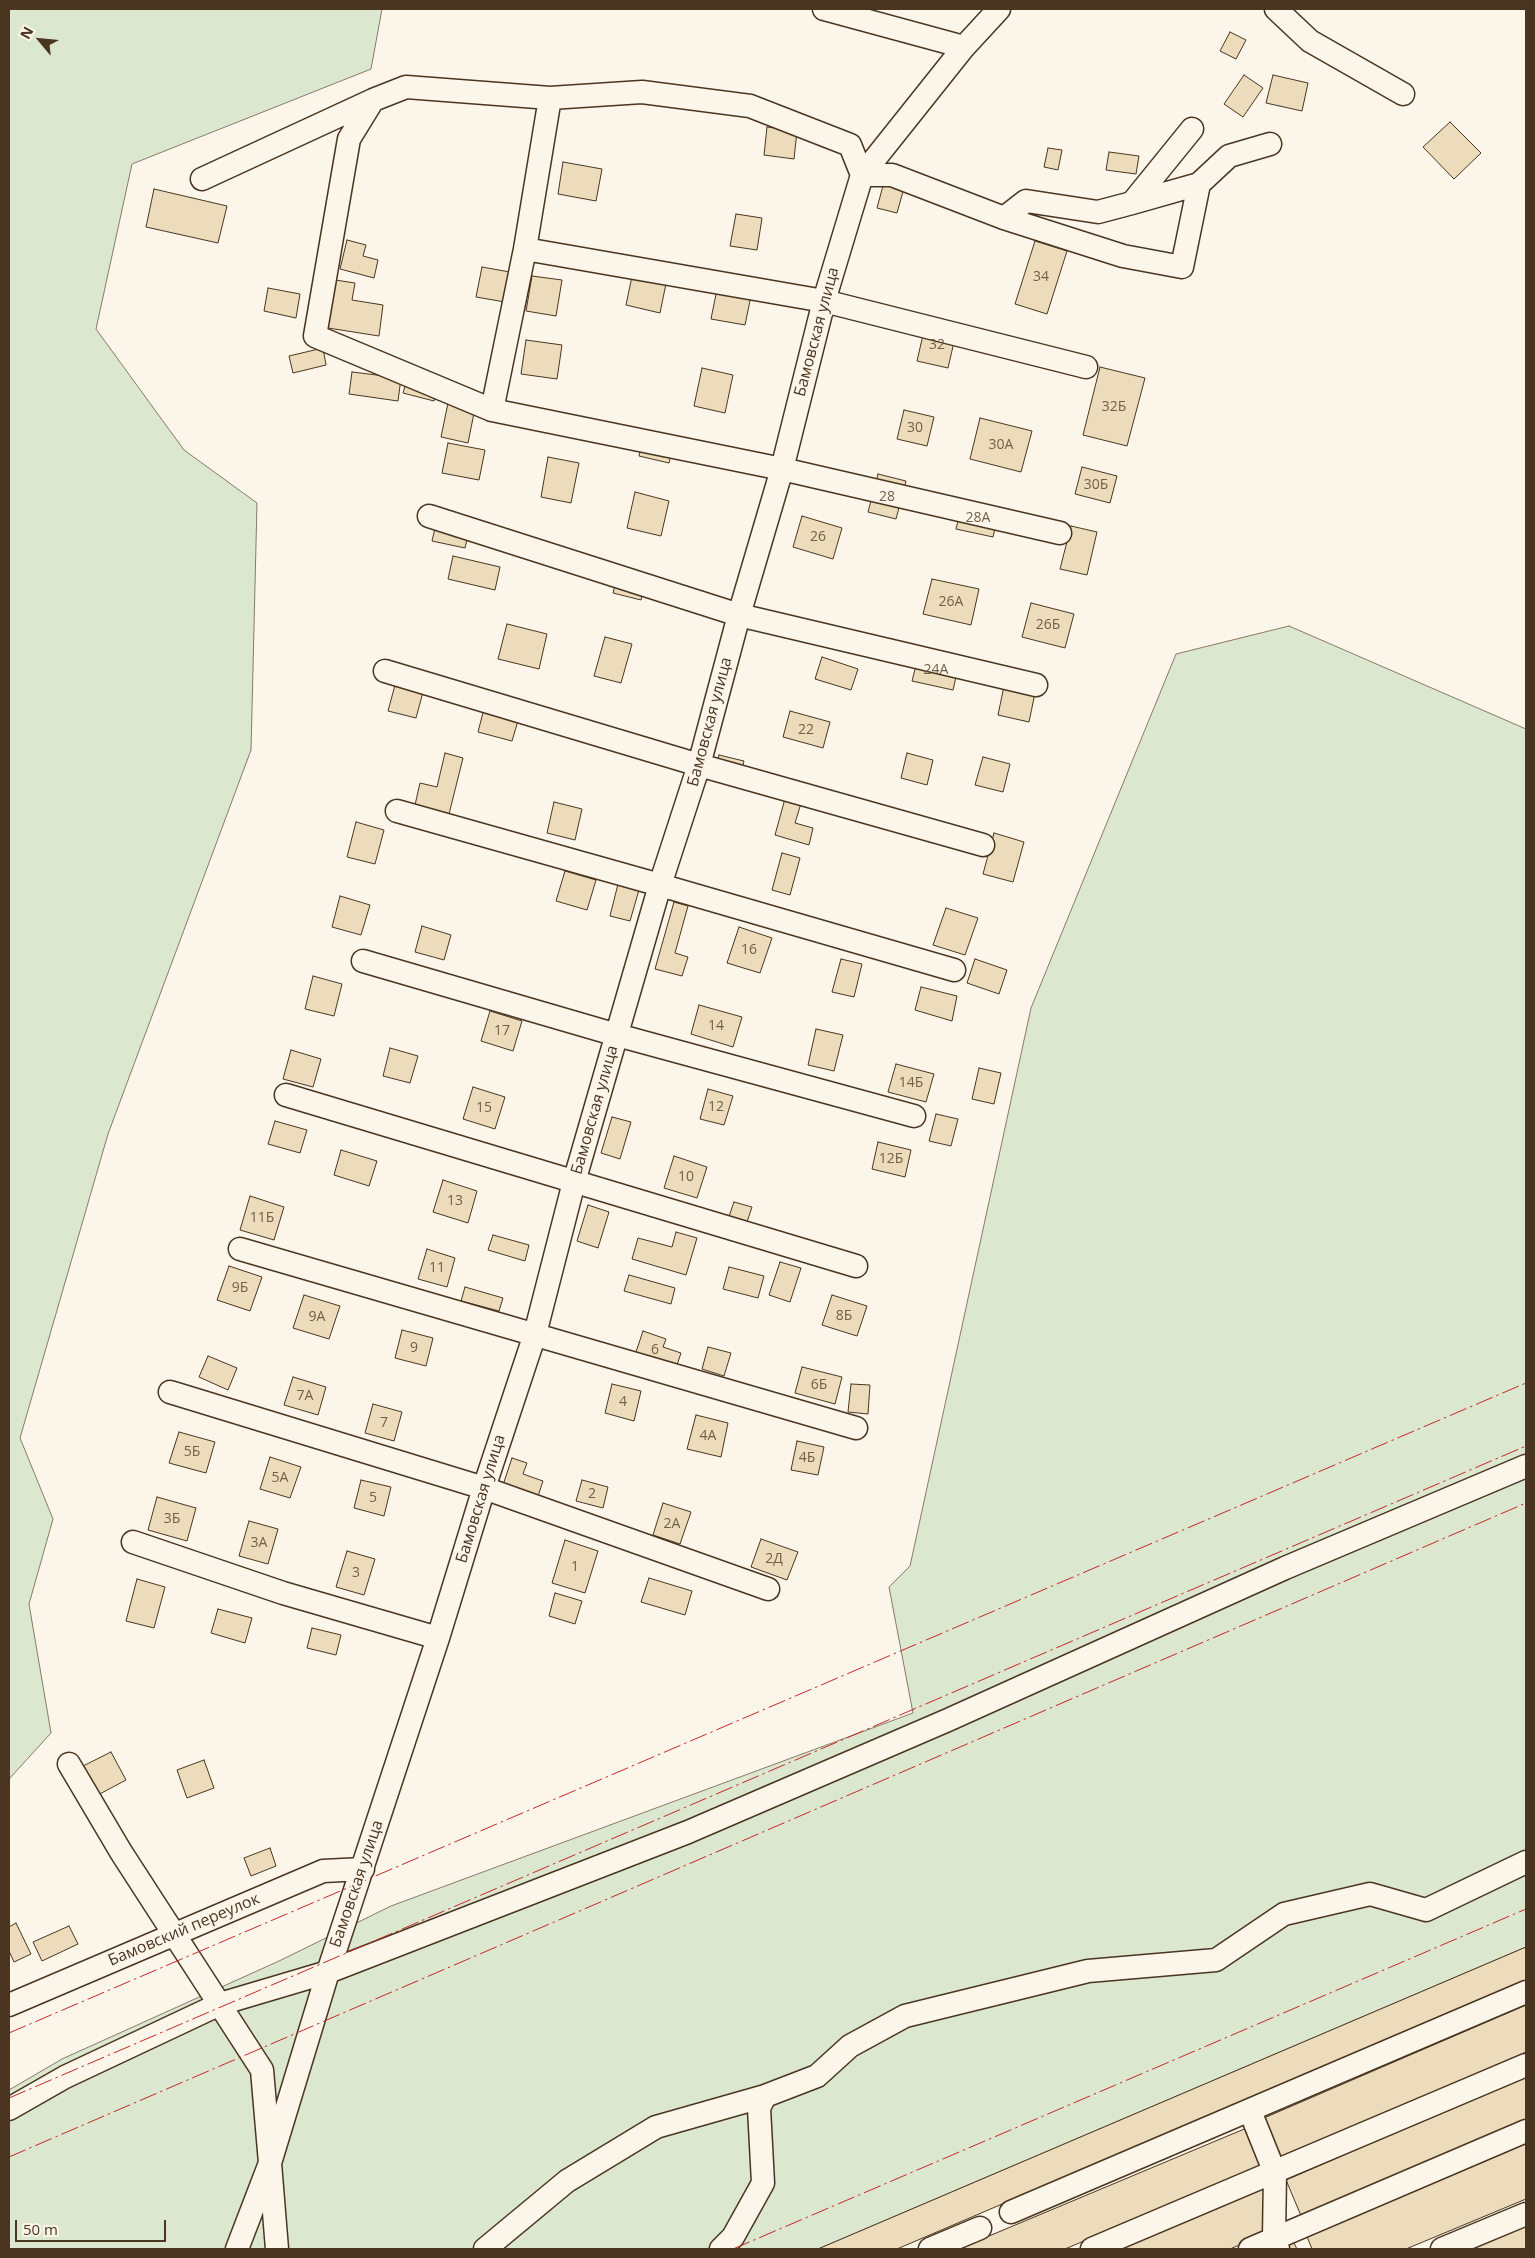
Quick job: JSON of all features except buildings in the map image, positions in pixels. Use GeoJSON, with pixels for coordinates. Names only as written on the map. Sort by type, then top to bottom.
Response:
{"type":"FeatureCollection","features":[{"type":"Feature","properties":{"kind":"street"},"geometry":{"type":"LineString","coordinates":[[824,9],[964,47]]}},
{"type":"Feature","properties":{"kind":"street","name":"Бамовская улица"},"geometry":{"type":"LineString","coordinates":[[277,2249],[270,2163],[328,1972],[438,1638],[484,1488],[535,1334],[574,1182],[660,885],[699,765],[739,614],[782,468],[824,301],[862,175],[964,47],[999,9]]}},
{"type":"Feature","properties":{"kind":"street"},"geometry":{"type":"LineString","coordinates":[[1276,9],[1310,41],[1402,94]]}},
{"type":"Feature","properties":{"kind":"street"},"geometry":{"type":"LineString","coordinates":[[202,178],[373,100],[406,87],[550,98],[642,92],[750,106],[850,145],[862,175],[892,175],[1004,218],[1123,256],[1182,267],[1199,184]]}},
{"type":"Feature","properties":{"kind":"street"},"geometry":{"type":"LineString","coordinates":[[492,410],[525,249],[550,98]]}},
{"type":"Feature","properties":{"kind":"street"},"geometry":{"type":"LineString","coordinates":[[373,100],[349,139],[315,336],[492,410],[782,468],[1060,533]]}},
{"type":"Feature","properties":{"kind":"street"},"geometry":{"type":"LineString","coordinates":[[1132,203],[1192,129]]}},
{"type":"Feature","properties":{"kind":"street"},"geometry":{"type":"LineString","coordinates":[[1004,218],[1026,201],[1098,212],[1132,203],[1199,184],[1228,156],[1270,144]]}},
{"type":"Feature","properties":{"kind":"street"},"geometry":{"type":"LineString","coordinates":[[525,249],[824,301],[1086,367]]}},
{"type":"Feature","properties":{"kind":"street"},"geometry":{"type":"LineString","coordinates":[[428,516],[739,614],[1036,685]]}},
{"type":"Feature","properties":{"kind":"street"},"geometry":{"type":"LineString","coordinates":[[385,671],[699,765],[983,845]]}},
{"type":"Feature","properties":{"kind":"street"},"geometry":{"type":"LineString","coordinates":[[397,811],[954,970]]}},
{"type":"Feature","properties":{"kind":"street"},"geometry":{"type":"LineString","coordinates":[[363,961],[617,1035],[914,1116]]}},
{"type":"Feature","properties":{"kind":"street"},"geometry":{"type":"LineString","coordinates":[[286,1095],[856,1266]]}},
{"type":"Feature","properties":{"kind":"street"},"geometry":{"type":"LineString","coordinates":[[240,1249],[856,1428]]}},
{"type":"Feature","properties":{"kind":"street"},"geometry":{"type":"LineString","coordinates":[[170,1392],[484,1488],[768,1589]]}},
{"type":"Feature","properties":{"kind":"street"},"geometry":{"type":"LineString","coordinates":[[9,2109],[65,2077],[220,2004],[328,1972],[688,1832],[948,1720],[1285,1568],[1526,1466]]}},
{"type":"Feature","properties":{"kind":"street"},"geometry":{"type":"LineString","coordinates":[[133,1542],[283,1593],[438,1638]]}},
{"type":"Feature","properties":{"kind":"street"},"geometry":{"type":"LineString","coordinates":[[69,1764],[174,1935],[262,2070],[270,2163],[237,2249]]}},
{"type":"Feature","properties":{"kind":"street"},"geometry":{"type":"LineString","coordinates":[[485,2249],[567,2182],[656,2127],[765,2096],[817,2076],[850,2046],[905,2016],[966,2003],[1088,1971],[1216,1960],[1284,1914],[1370,1894],[1426,1910],[1526,1862]]}},
{"type":"Feature","properties":{"kind":"street","name":"Бамовский переулок"},"geometry":{"type":"LineString","coordinates":[[9,2005],[323,1871],[363,1868]]}},
{"type":"Feature","properties":{"kind":"street"},"geometry":{"type":"LineString","coordinates":[[1012,2212],[1526,1992]]}},
{"type":"Feature","properties":{"kind":"street"},"geometry":{"type":"LineString","coordinates":[[1092,2249],[1526,2065]]}},
{"type":"Feature","properties":{"kind":"street"},"geometry":{"type":"LineString","coordinates":[[721,2249],[733,2237],[764,2183],[759,2108],[765,2096]]}},
{"type":"Feature","properties":{"kind":"street"},"geometry":{"type":"LineString","coordinates":[[1250,2111],[1275,2173],[1276,2244]]}},
{"type":"Feature","properties":{"kind":"street"},"geometry":{"type":"LineString","coordinates":[[1250,2249],[1276,2244],[1526,2131]]}},
{"type":"Feature","properties":{"kind":"street"},"geometry":{"type":"LineString","coordinates":[[1442,2249],[1526,2214]]}},
{"type":"Feature","properties":{"kind":"street"},"geometry":{"type":"LineString","coordinates":[[930,2249],[980,2228]]}},
{"type":"Feature","properties":{"kind":"green space"},"geometry":{"type":"Polygon","coordinates":[[[9,9],[382,9],[371,69],[132,164],[96,329],[184,450],[257,503],[251,750],[108,1134],[20,1438],[53,1519],[29,1604],[51,1733],[9,1779],[9,9]]]}},
{"type":"Feature","properties":{"kind":"green space"},"geometry":{"type":"Polygon","coordinates":[[[1289,626],[1526,729],[1526,1947],[818,2249],[9,2249],[9,2090],[62,2059],[279,1961],[391,1906],[913,1713],[889,1587],[910,1566],[1031,1008],[1176,654],[1289,626]]]}},
{"type":"Feature","properties":{"kind":"power"},"geometry":{"type":"LineString","coordinates":[[9,2033],[1526,1383]]}},
{"type":"Feature","properties":{"kind":"power"},"geometry":{"type":"LineString","coordinates":[[9,2098],[1526,1446]]}},
{"type":"Feature","properties":{"kind":"power"},"geometry":{"type":"LineString","coordinates":[[9,2157],[1526,1503]]}},
{"type":"Feature","properties":{"kind":"power"},"geometry":{"type":"LineString","coordinates":[[733,2249],[1526,1909]]}}]}
